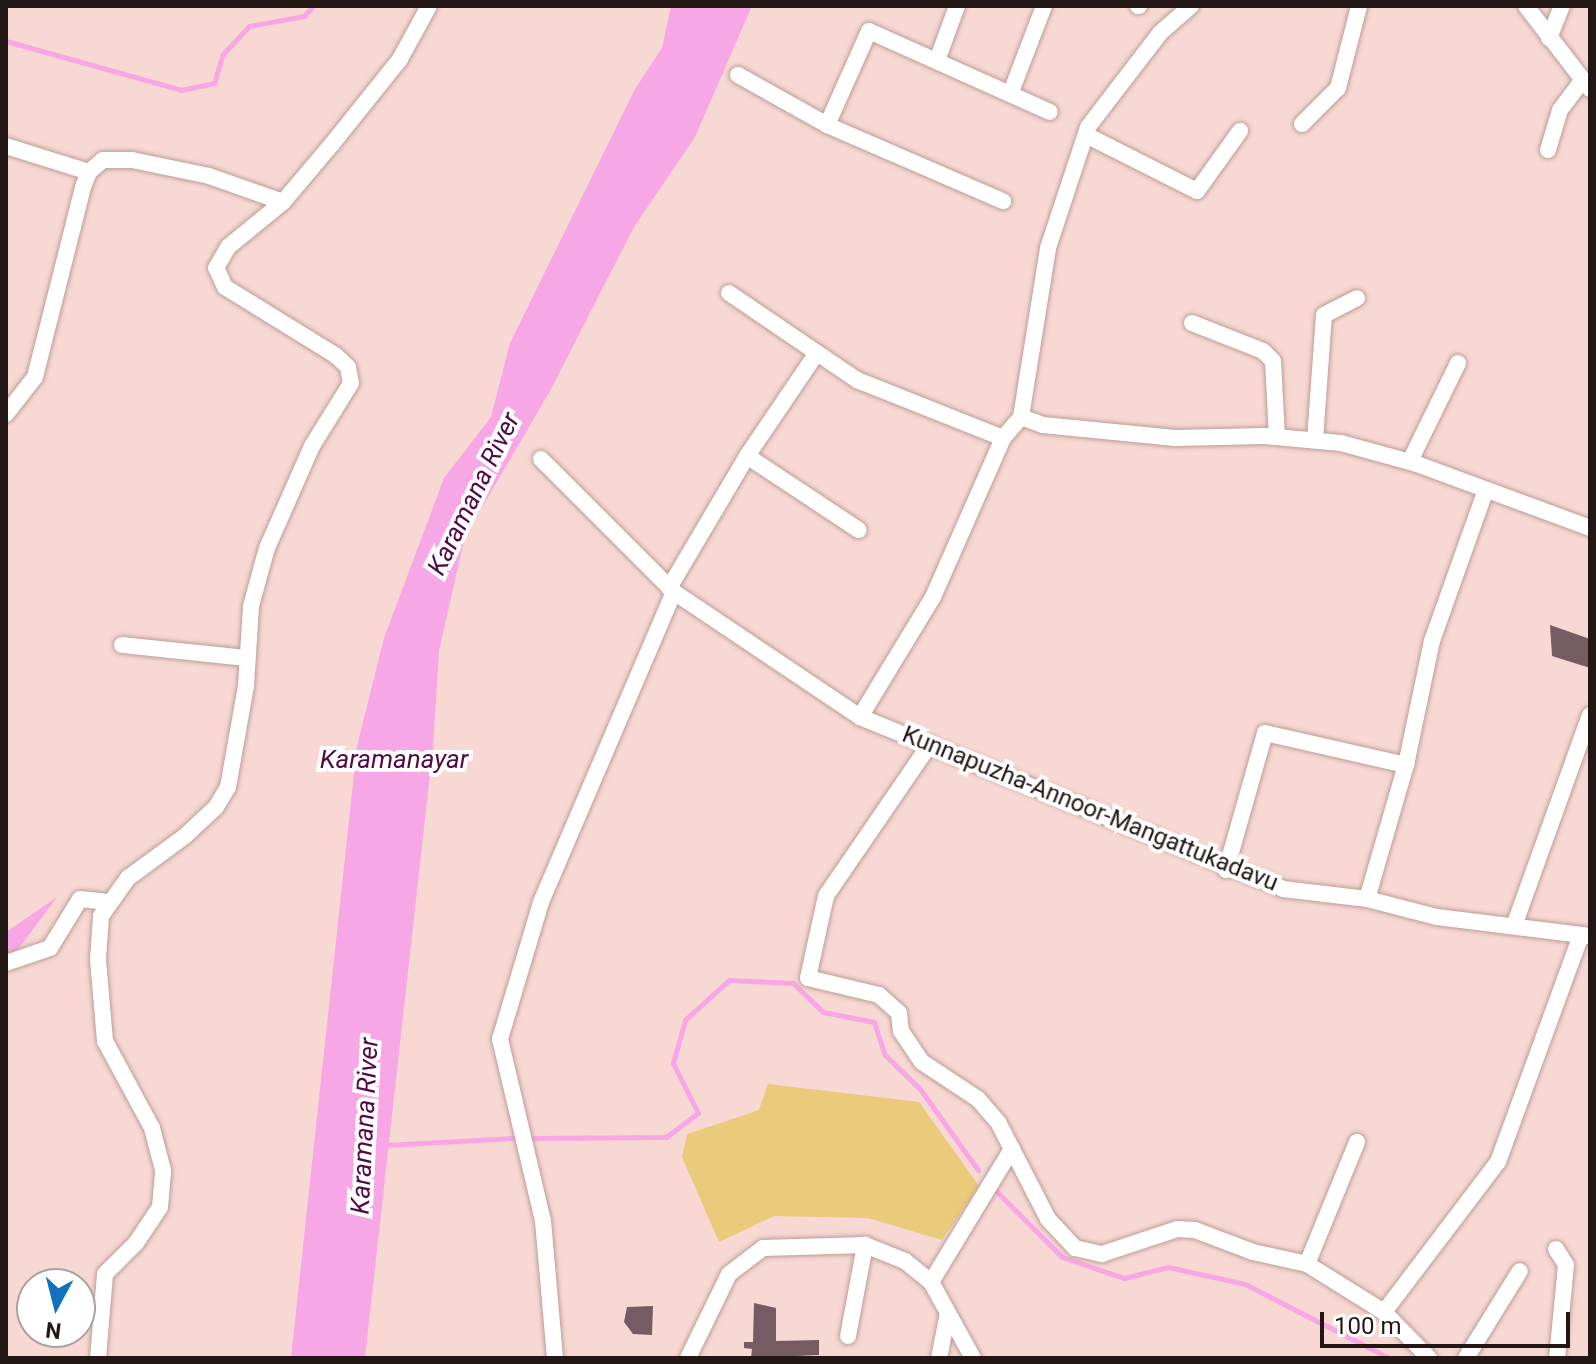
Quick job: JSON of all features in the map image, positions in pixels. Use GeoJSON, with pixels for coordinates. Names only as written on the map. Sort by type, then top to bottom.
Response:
{"type":"FeatureCollection","features":[{"type":"Feature","properties":{"kind":"street"},"geometry":{"type":"LineString","coordinates":[[98,1358],[105,1274],[136,1243],[160,1207],[163,1170],[152,1128],[105,1041],[98,959],[101,916],[108,902],[128,878],[216,807],[228,787],[246,686],[245,658],[251,606],[281,510],[351,383],[348,367],[335,355],[225,287],[216,274],[228,247],[283,202],[400,59],[429,6]]}},
{"type":"Feature","properties":{"kind":"street"},"geometry":{"type":"LineString","coordinates":[[938,58],[957,6]]}},
{"type":"Feature","properties":{"kind":"street"},"geometry":{"type":"LineString","coordinates":[[1011,92],[1044,6]]}},
{"type":"Feature","properties":{"kind":"street"},"geometry":{"type":"LineString","coordinates":[[860,717],[933,597],[1003,438],[1021,417],[1048,248],[1086,135],[1160,33],[1191,6]]}},
{"type":"Feature","properties":{"kind":"street"},"geometry":{"type":"LineString","coordinates":[[1302,124],[1338,88],[1359,6]]}},
{"type":"Feature","properties":{"kind":"street"},"geometry":{"type":"LineString","coordinates":[[1526,6],[1586,84],[1560,110],[1548,150]]}},
{"type":"Feature","properties":{"kind":"street"},"geometry":{"type":"LineString","coordinates":[[1549,38],[1562,6]]}},
{"type":"Feature","properties":{"kind":"street"},"geometry":{"type":"LineString","coordinates":[[827,125],[869,31],[938,58],[1050,112]]}},
{"type":"Feature","properties":{"kind":"street"},"geometry":{"type":"LineString","coordinates":[[738,75],[827,125],[1003,201]]}},
{"type":"Feature","properties":{"kind":"street"},"geometry":{"type":"LineString","coordinates":[[1086,135],[1197,191],[1240,131]]}},
{"type":"Feature","properties":{"kind":"street"},"geometry":{"type":"LineString","coordinates":[[6,146],[89,172]]}},
{"type":"Feature","properties":{"kind":"street"},"geometry":{"type":"LineString","coordinates":[[8,407],[35,377],[89,172],[103,160],[132,160],[209,176],[283,202]]}},
{"type":"Feature","properties":{"kind":"street"},"geometry":{"type":"LineString","coordinates":[[729,293],[857,380],[1003,438]]}},
{"type":"Feature","properties":{"kind":"street"},"geometry":{"type":"LineString","coordinates":[[1315,440],[1324,315],[1357,298]]}},
{"type":"Feature","properties":{"kind":"street"},"geometry":{"type":"LineString","coordinates":[[1192,323],[1263,351],[1273,361],[1277,437]]}},
{"type":"Feature","properties":{"kind":"street"},"geometry":{"type":"LineString","coordinates":[[555,1358],[543,1221],[500,1039],[541,902],[672,590],[747,456],[816,354]]}},
{"type":"Feature","properties":{"kind":"street"},"geometry":{"type":"LineString","coordinates":[[1410,461],[1458,363]]}},
{"type":"Feature","properties":{"kind":"street"},"geometry":{"type":"LineString","coordinates":[[1021,417],[1043,425],[1175,438],[1277,437],[1315,440],[1410,461],[1485,492],[1590,528]]}},
{"type":"Feature","properties":{"kind":"street"},"geometry":{"type":"LineString","coordinates":[[747,456],[859,530]]}},
{"type":"Feature","properties":{"kind":"street","name":"Kunnapuzha-Annoor-Mangattukadavu"},"geometry":{"type":"LineString","coordinates":[[541,459],[672,590],[860,717],[1155,833],[1226,870],[1283,889],[1367,899],[1437,917],[1586,936]]}},
{"type":"Feature","properties":{"kind":"street"},"geometry":{"type":"LineString","coordinates":[[1367,899],[1406,765],[1432,641],[1485,492]]}},
{"type":"Feature","properties":{"kind":"street"},"geometry":{"type":"LineString","coordinates":[[122,645],[245,658]]}},
{"type":"Feature","properties":{"kind":"street"},"geometry":{"type":"LineString","coordinates":[[1514,926],[1590,715]]}},
{"type":"Feature","properties":{"kind":"street"},"geometry":{"type":"LineString","coordinates":[[1226,870],[1265,733],[1406,765]]}},
{"type":"Feature","properties":{"kind":"street"},"geometry":{"type":"LineString","coordinates":[[930,744],[826,896],[808,978],[879,995],[899,1013],[901,1031],[922,1062],[978,1099],[998,1122],[1048,1219],[1063,1239],[1087,1253],[1127,1249],[1177,1229],[1195,1230],[1253,1252],[1307,1264],[1384,1312],[1429,1358]]}},
{"type":"Feature","properties":{"kind":"street"},"geometry":{"type":"LineString","coordinates":[[6,963],[50,948],[80,899],[108,902]]}},
{"type":"Feature","properties":{"kind":"street"},"geometry":{"type":"LineString","coordinates":[[1384,1312],[1498,1162],[1586,936]]}},
{"type":"Feature","properties":{"kind":"street"},"geometry":{"type":"LineString","coordinates":[[1307,1264],[1357,1142]]}},
{"type":"Feature","properties":{"kind":"street"},"geometry":{"type":"LineString","coordinates":[[931,1282],[1012,1149]]}},
{"type":"Feature","properties":{"kind":"street"},"geometry":{"type":"LineString","coordinates":[[848,1336],[865,1245]]}},
{"type":"Feature","properties":{"kind":"street"},"geometry":{"type":"LineString","coordinates":[[688,1358],[729,1274],[763,1248],[865,1245],[905,1261],[931,1282],[972,1358]]}},
{"type":"Feature","properties":{"kind":"street"},"geometry":{"type":"LineString","coordinates":[[1556,1249],[1566,1265],[1557,1358]]}},
{"type":"Feature","properties":{"kind":"street"},"geometry":{"type":"LineString","coordinates":[[1466,1358],[1520,1271]]}},
{"type":"Feature","properties":{"kind":"street"},"geometry":{"type":"LineString","coordinates":[[948,1313],[940,1353],[972,1358]]}},
{"type":"Feature","properties":{"kind":"shaded area"},"geometry":{"type":"Polygon","coordinates":[[[768,1084],[919,1102],[979,1186],[942,1240],[868,1218],[774,1216],[719,1242],[682,1157],[687,1134],[759,1110],[768,1084]]]}},
{"type":"Feature","properties":{"kind":"water","name":"Karamanayar"},"geometry":{"type":"Polygon","coordinates":[[[671,6],[752,6],[695,137],[634,227],[549,393],[465,536],[439,651],[433,747],[365,1358],[291,1358],[357,746],[384,638],[444,478],[491,417],[510,343],[635,89],[662,48],[671,6]]]}},
{"type":"Feature","properties":{"kind":"water"},"geometry":{"type":"Polygon","coordinates":[[[57,897],[11,959],[6,959],[6,932],[57,897]]]}},
{"type":"Feature","properties":{"kind":"building"},"geometry":{"type":"Polygon","coordinates":[[[1550,625],[1590,639],[1590,668],[1552,656],[1550,625]]]}},
{"type":"Feature","properties":{"kind":"building"},"geometry":{"type":"Polygon","coordinates":[[[754,1303],[776,1308],[776,1341],[819,1340],[819,1355],[751,1358],[752,1349],[744,1348],[744,1342],[753,1342],[754,1303]]]}},
{"type":"Feature","properties":{"kind":"building"},"geometry":{"type":"Polygon","coordinates":[[[653,1306],[652,1335],[633,1334],[624,1322],[627,1307],[653,1306]]]}},
{"type":"Feature","properties":{"kind":"waterway"},"geometry":{"type":"LineString","coordinates":[[6,41],[181,90],[214,83],[223,54],[249,26],[304,16],[313,6]]}},
{"type":"Feature","properties":{"kind":"waterway"},"geometry":{"type":"LineString","coordinates":[[534,1138],[666,1137],[698,1113],[673,1063],[685,1020],[729,980],[793,983],[823,1012],[874,1022],[885,1055],[920,1089],[978,1170]]}},
{"type":"Feature","properties":{"kind":"waterway","name":"Karamana River"},"geometry":{"type":"LineString","coordinates":[[385,1145],[514,1138]]}},
{"type":"Feature","properties":{"kind":"waterway"},"geometry":{"type":"LineString","coordinates":[[997,1192],[1062,1257],[1124,1278],[1168,1267],[1245,1284],[1389,1358]]}}]}
